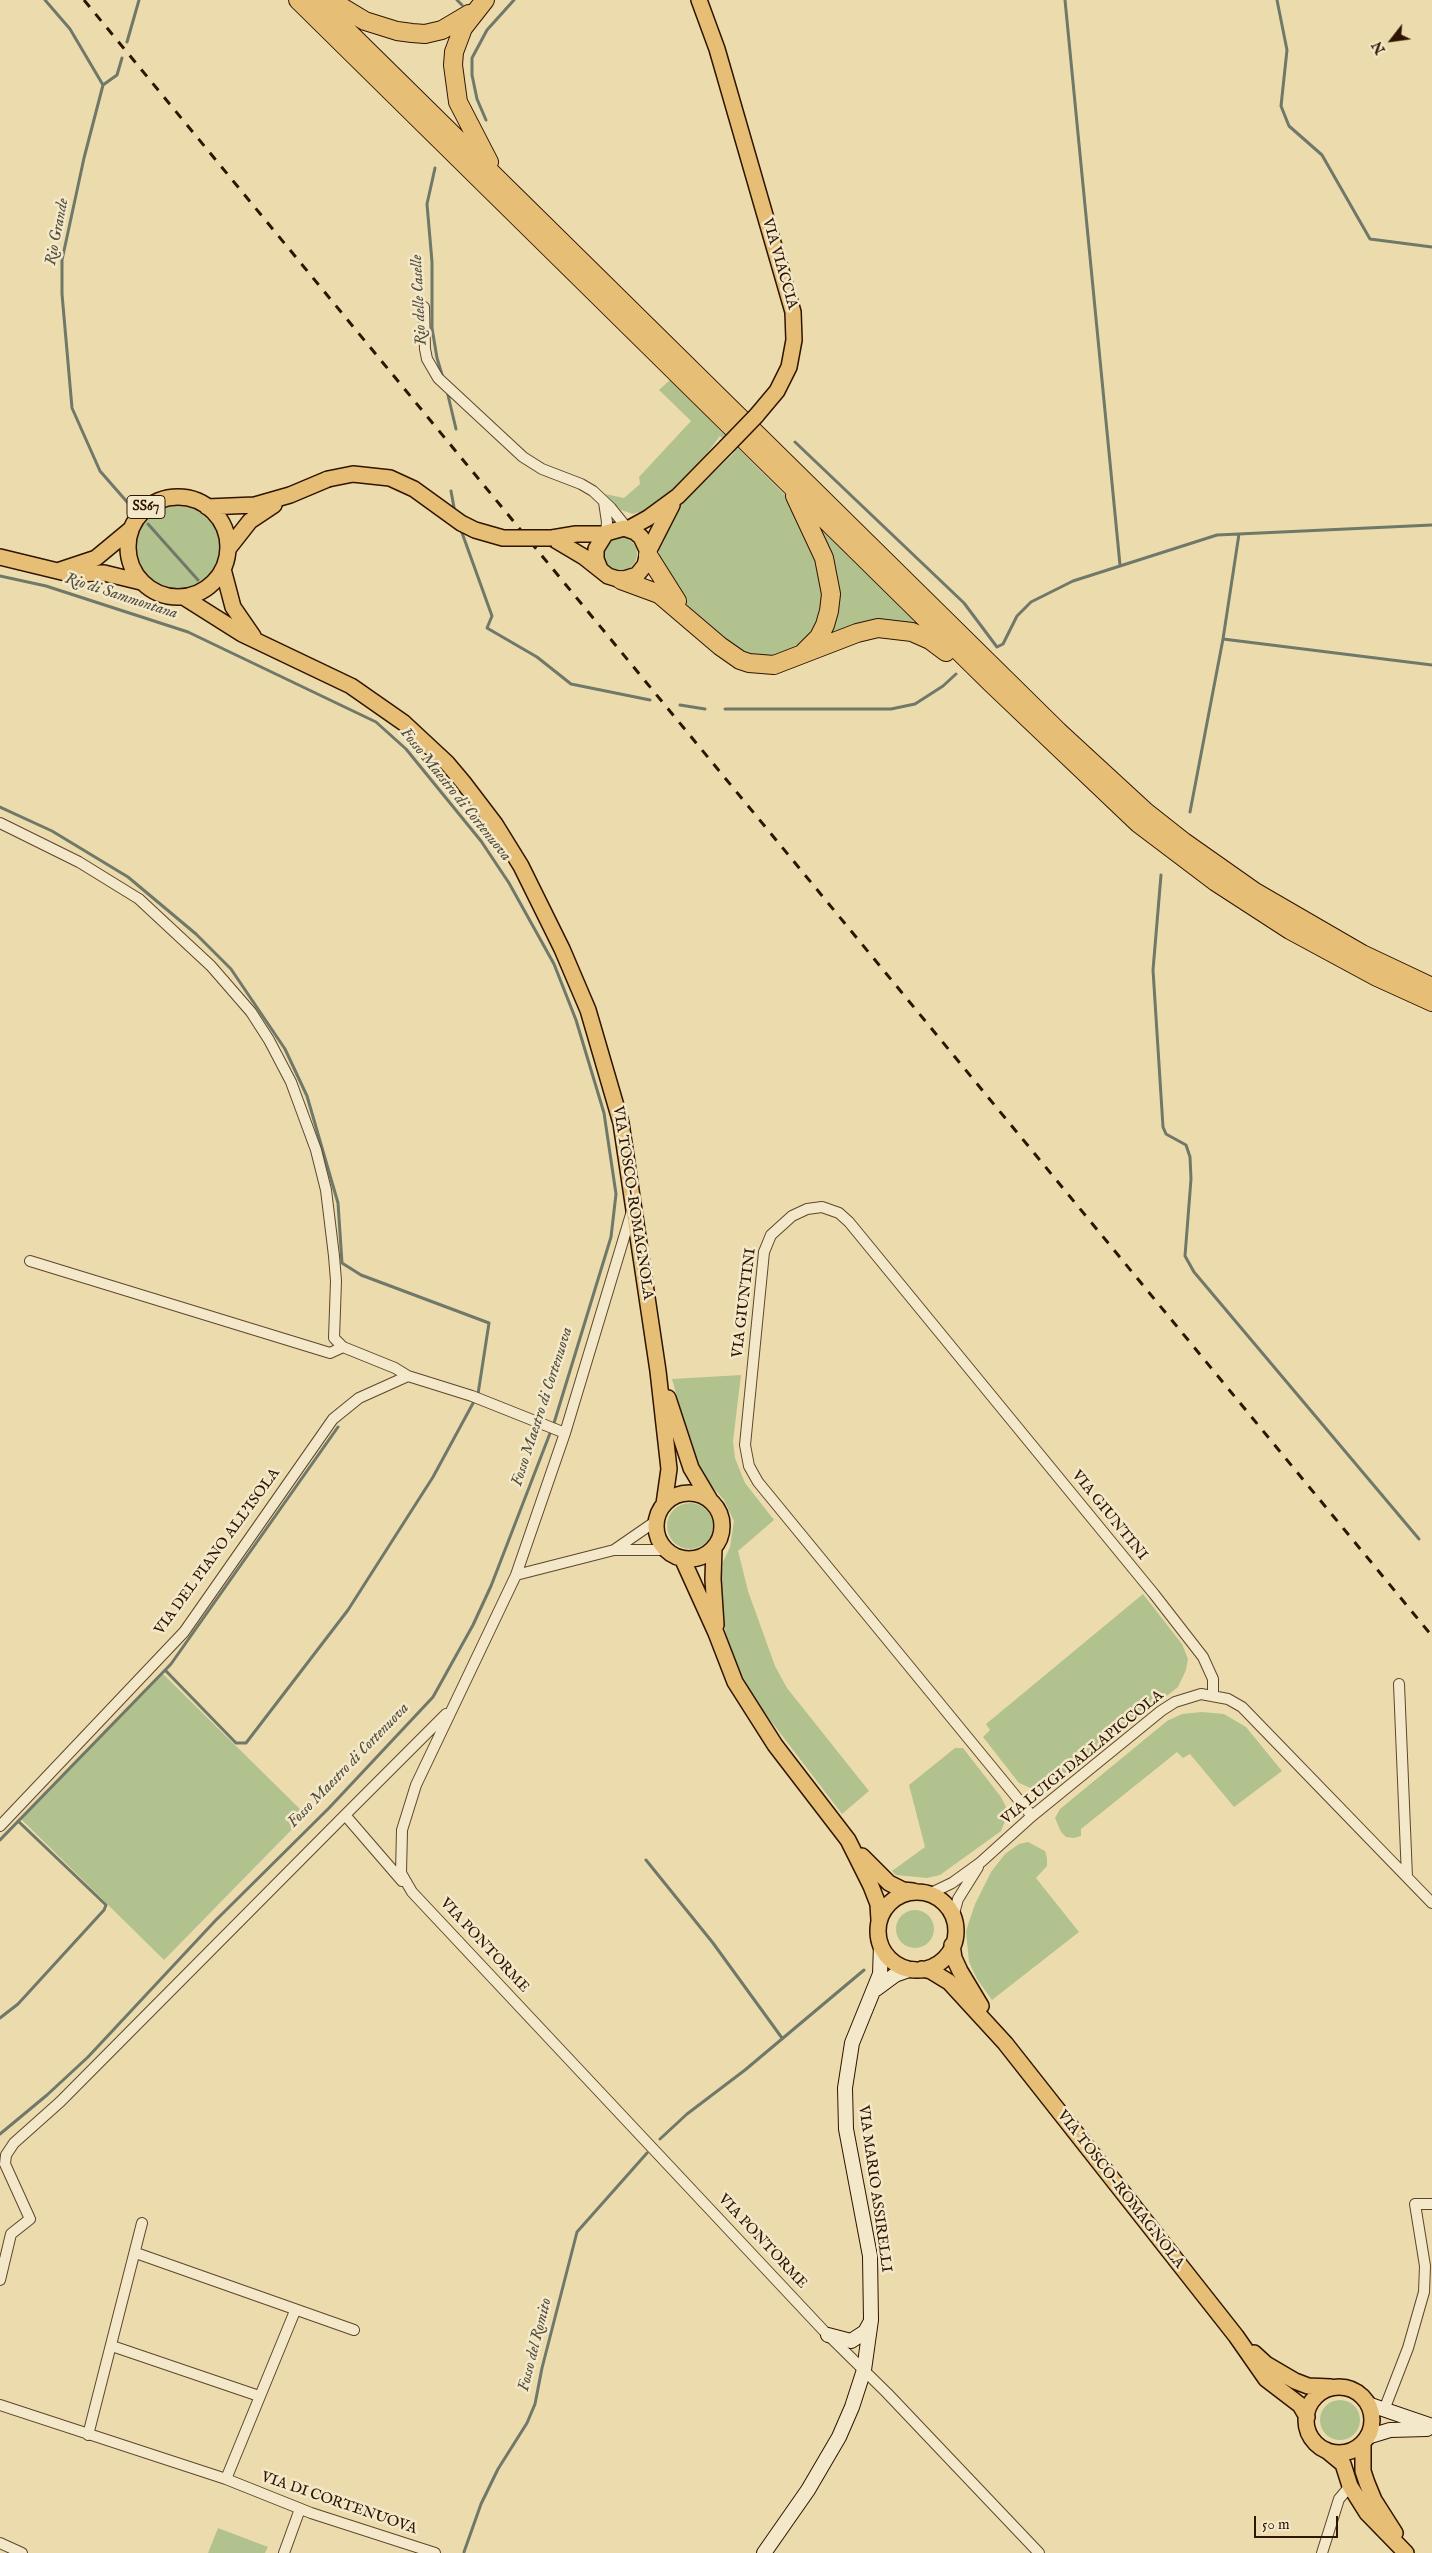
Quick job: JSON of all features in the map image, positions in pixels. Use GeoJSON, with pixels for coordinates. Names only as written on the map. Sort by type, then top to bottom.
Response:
{"type":"FeatureCollection","features":[{"type":"Feature","properties":{"kind":"highway"},"geometry":{"type":"LineString","coordinates":[[298,0],[992,684],[1138,823],[1216,882],[1290,930],[1377,977],[1432,1002]]}},
{"type":"Feature","properties":{"kind":"highway"},"geometry":{"type":"LineString","coordinates":[[316,0],[1058,731],[1146,812],[1184,842],[1256,892],[1362,954],[1432,987]]}},
{"type":"Feature","properties":{"kind":"highway"},"geometry":{"type":"LineString","coordinates":[[330,0],[365,21],[396,32],[412,34],[425,34],[442,30],[482,4]]}},
{"type":"Feature","properties":{"kind":"highway"},"geometry":{"type":"LineString","coordinates":[[482,4],[458,38],[454,52],[453,79],[464,116],[501,182]]}},
{"type":"Feature","properties":{"kind":"highway"},"geometry":{"type":"LineString","coordinates":[[788,482],[818,542],[827,571],[831,594],[830,611],[822,631],[800,655]]}},
{"type":"Feature","properties":{"kind":"highway"},"geometry":{"type":"LineString","coordinates":[[648,554],[664,584],[695,622]]}},
{"type":"Feature","properties":{"kind":"highway"},"geometry":{"type":"LineString","coordinates":[[621,580],[660,594],[695,622],[731,655],[749,663],[774,665],[867,630],[900,629],[930,640],[955,660],[992,684]]}},
{"type":"Feature","properties":{"kind":"main road","name":"VIA VIACCIA"},"geometry":{"type":"LineString","coordinates":[[678,496],[756,416],[777,391],[789,367],[794,340],[793,312],[719,58],[700,0]]}},
{"type":"Feature","properties":{"kind":"main road"},"geometry":{"type":"LineString","coordinates":[[207,507],[256,505],[290,495],[328,479],[353,474],[390,478],[414,489],[461,523],[475,530],[503,538],[552,538],[576,534],[605,533],[618,528],[627,528],[648,518],[678,496]]}},
{"type":"Feature","properties":{"kind":"main road"},"geometry":{"type":"LineString","coordinates":[[228,549],[250,521],[290,495]]}},
{"type":"Feature","properties":{"kind":"main road"},"geometry":{"type":"LineString","coordinates":[[552,538],[611,578],[621,580],[631,578],[639,573],[645,565],[662,522],[678,496]]}},
{"type":"Feature","properties":{"kind":"main road","name":"SS67"},"geometry":{"type":"LineString","coordinates":[[56,571],[96,558],[131,529],[146,508],[168,497],[187,498],[214,512],[224,527],[228,549],[224,569]]}},
{"type":"Feature","properties":{"kind":"main road"},"geometry":{"type":"LineString","coordinates":[[627,528],[641,537],[648,554]]}},
{"type":"Feature","properties":{"kind":"main road","name":"SS67"},"geometry":{"type":"LineString","coordinates":[[131,529],[128,542],[129,559],[141,582],[152,591],[165,596],[185,598]]}},
{"type":"Feature","properties":{"kind":"main road"},"geometry":{"type":"LineString","coordinates":[[600,569],[595,552],[598,542],[605,533]]}},
{"type":"Feature","properties":{"kind":"main road","name":"SS67"},"geometry":{"type":"LineString","coordinates":[[0,557],[77,575],[111,574],[141,582]]}},
{"type":"Feature","properties":{"kind":"main road"},"geometry":{"type":"LineString","coordinates":[[185,598],[209,587],[224,569]]}},
{"type":"Feature","properties":{"kind":"main road","name":"VIA TOSCO-ROMAGNOLA"},"geometry":{"type":"LineString","coordinates":[[224,569],[233,607],[244,626],[259,643]]}},
{"type":"Feature","properties":{"kind":"main road","name":"VIA TOSCO-ROMAGNOLA"},"geometry":{"type":"LineString","coordinates":[[185,598],[259,643],[351,686],[404,723],[463,782],[495,824],[521,866],[562,949],[598,1040],[622,1123],[658,1371]]}},
{"type":"Feature","properties":{"kind":"main road"},"geometry":{"type":"LineString","coordinates":[[658,1371],[691,1468],[710,1500],[717,1508],[722,1528],[720,1539],[714,1548],[696,1558],[682,1558],[667,1550],[659,1540],[656,1521],[664,1504],[669,1469],[658,1371]]}},
{"type":"Feature","properties":{"kind":"main road"},"geometry":{"type":"LineString","coordinates":[[664,1504],[679,1494],[690,1493],[710,1500]]}},
{"type":"Feature","properties":{"kind":"main road"},"geometry":{"type":"LineString","coordinates":[[714,1548],[713,1579],[716,1634]]}},
{"type":"Feature","properties":{"kind":"main road"},"geometry":{"type":"LineString","coordinates":[[682,1558],[716,1634],[725,1659],[746,1702],[775,1745],[848,1840],[889,1883],[903,1890],[922,1893],[939,1899],[953,1917]]}},
{"type":"Feature","properties":{"kind":"main road"},"geometry":{"type":"LineString","coordinates":[[848,1840],[878,1904],[878,1933],[881,1945]]}},
{"type":"Feature","properties":{"kind":"main road"},"geometry":{"type":"LineString","coordinates":[[879,1920],[884,1909],[893,1900],[904,1894],[922,1893]]}},
{"type":"Feature","properties":{"kind":"main road","name":"VIA TOSCO-ROMAGNOLA"},"geometry":{"type":"LineString","coordinates":[[953,1917],[955,1926],[952,1945],[960,1971],[1005,2043]]}},
{"type":"Feature","properties":{"kind":"main road","name":"VIA TOSCO-ROMAGNOLA"},"geometry":{"type":"LineString","coordinates":[[881,1945],[893,1961],[938,1974],[949,1982],[1005,2043],[1236,2336],[1266,2379],[1278,2391],[1301,2406],[1307,2416]]}},
{"type":"Feature","properties":{"kind":"main road"},"geometry":{"type":"LineString","coordinates":[[917,1969],[940,1961],[952,1945]]}},
{"type":"Feature","properties":{"kind":"main road","name":"VIA TOSCO-ROMAGNOLA"},"geometry":{"type":"LineString","coordinates":[[1236,2336],[1266,2364],[1285,2376],[1308,2386],[1333,2387]]}},
{"type":"Feature","properties":{"kind":"main road"},"geometry":{"type":"LineString","coordinates":[[1333,2387],[1353,2390],[1368,2404],[1372,2424],[1365,2440],[1363,2471],[1374,2500],[1407,2553],[1367,2513],[1350,2486],[1343,2464],[1311,2436],[1307,2416],[1315,2398],[1333,2387]]}},
{"type":"Feature","properties":{"kind":"main road"},"geometry":{"type":"LineString","coordinates":[[1324,2449],[1345,2452],[1365,2440]]}},
{"type":"Feature","properties":{"kind":"street"},"geometry":{"type":"LineString","coordinates":[[424,307],[424,348],[427,360],[438,378],[523,457],[542,469],[581,484],[604,501],[627,528]]}},
{"type":"Feature","properties":{"kind":"street"},"geometry":{"type":"LineString","coordinates":[[604,501],[607,522],[605,533]]}},
{"type":"Feature","properties":{"kind":"street"},"geometry":{"type":"LineString","coordinates":[[0,823],[79,862],[139,899],[212,966],[251,1012],[269,1040],[290,1082],[316,1150],[326,1190],[333,1248],[336,1281],[334,1338],[343,1347],[395,1368],[408,1376],[472,1396],[557,1430]]}},
{"type":"Feature","properties":{"kind":"street","name":"VIA PONTORME"},"geometry":{"type":"LineString","coordinates":[[634,1205],[557,1430],[516,1575],[416,1785],[402,1830],[401,1873],[412,1892],[828,2335],[864,2370],[1039,2553]]}},
{"type":"Feature","properties":{"kind":"street","name":"VIA GIUNTINI"},"geometry":{"type":"LineString","coordinates":[[1032,1816],[758,1482],[749,1466],[746,1445],[764,1252],[771,1235],[792,1216],[807,1209],[822,1207],[839,1213],[849,1222],[1197,1649],[1210,1673],[1213,1695]]}},
{"type":"Feature","properties":{"kind":"street"},"geometry":{"type":"LineString","coordinates":[[30,1261],[330,1353],[343,1347]]}},
{"type":"Feature","properties":{"kind":"street","name":"VIA DEL PIANO ALL'ISOLA"},"geometry":{"type":"LineString","coordinates":[[0,1826],[184,1632],[333,1418],[359,1398],[408,1376]]}},
{"type":"Feature","properties":{"kind":"street"},"geometry":{"type":"LineString","coordinates":[[614,1550],[656,1521]]}},
{"type":"Feature","properties":{"kind":"street"},"geometry":{"type":"LineString","coordinates":[[516,1575],[614,1550],[667,1550]]}},
{"type":"Feature","properties":{"kind":"street"},"geometry":{"type":"LineString","coordinates":[[1399,1684],[1407,1878],[1432,1903]]}},
{"type":"Feature","properties":{"kind":"street","name":"VIA LUIGI DALLAPICCOLA"},"geometry":{"type":"LineString","coordinates":[[922,1893],[952,1883],[981,1862],[1032,1816],[1175,1702],[1200,1694],[1228,1699],[1242,1708],[1407,1878]]}},
{"type":"Feature","properties":{"kind":"street"},"geometry":{"type":"LineString","coordinates":[[0,2280],[11,2234],[30,2218],[5,2164],[6,2155],[14,2143],[60,2102],[452,1708]]}},
{"type":"Feature","properties":{"kind":"street"},"geometry":{"type":"LineString","coordinates":[[345,1815],[412,1892]]}},
{"type":"Feature","properties":{"kind":"street","name":"VIA LUIGI DALLAPICCOLA"},"geometry":{"type":"LineString","coordinates":[[953,1917],[958,1899],[981,1862]]}},
{"type":"Feature","properties":{"kind":"street"},"geometry":{"type":"LineString","coordinates":[[876,1989],[882,1966],[881,1945]]}},
{"type":"Feature","properties":{"kind":"street"},"geometry":{"type":"LineString","coordinates":[[876,1989],[895,1975],[917,1969]]}},
{"type":"Feature","properties":{"kind":"street","name":"VIA MARIO ASSIRELLI"},"geometry":{"type":"LineString","coordinates":[[764,2553],[808,2490],[839,2437],[852,2407],[864,2370],[871,2320],[870,2256],[846,2129],[845,2109],[847,2069],[852,2043],[863,2011],[876,1989]]}},
{"type":"Feature","properties":{"kind":"street"},"geometry":{"type":"LineString","coordinates":[[1384,2410],[1408,2348],[1424,2292],[1425,2266],[1415,2204],[1432,2204]]}},
{"type":"Feature","properties":{"kind":"street"},"geometry":{"type":"LineString","coordinates":[[88,2435],[136,2253],[142,2223]]}},
{"type":"Feature","properties":{"kind":"street"},"geometry":{"type":"LineString","coordinates":[[136,2253],[295,2311],[354,2330]]}},
{"type":"Feature","properties":{"kind":"street"},"geometry":{"type":"LineString","coordinates":[[230,2481],[259,2396],[295,2311]]}},
{"type":"Feature","properties":{"kind":"street"},"geometry":{"type":"LineString","coordinates":[[828,2335],[851,2341],[864,2332],[871,2320]]}},
{"type":"Feature","properties":{"kind":"street"},"geometry":{"type":"LineString","coordinates":[[112,2346],[259,2396]]}},
{"type":"Feature","properties":{"kind":"street"},"geometry":{"type":"LineString","coordinates":[[1368,2404],[1432,2426]]}},
{"type":"Feature","properties":{"kind":"street","name":"VIA DI CORTENUOVA"},"geometry":{"type":"LineString","coordinates":[[0,2405],[230,2481],[300,2509],[435,2553]]}},
{"type":"Feature","properties":{"kind":"street"},"geometry":{"type":"LineString","coordinates":[[1365,2440],[1390,2430],[1414,2428],[1432,2430]]}},
{"type":"Feature","properties":{"kind":"street"},"geometry":{"type":"LineString","coordinates":[[1322,2553],[1339,2499],[1350,2486]]}},
{"type":"Feature","properties":{"kind":"street"},"geometry":{"type":"LineString","coordinates":[[284,2553],[300,2509]]}},
{"type":"Feature","properties":{"kind":"street"},"geometry":{"type":"LineString","coordinates":[[0,2543],[22,2553]]}},
{"type":"Feature","properties":{"kind":"green space"},"geometry":{"type":"Polygon","coordinates":[[[670,380],[786,496],[794,508],[818,556],[825,614],[807,643],[768,657],[757,657],[734,648],[684,602],[659,557],[659,542],[676,509],[735,452],[720,436],[706,455],[657,506],[633,514],[621,510],[605,494],[624,498],[640,484],[639,477],[691,421],[659,390],[670,380]]]}},
{"type":"Feature","properties":{"kind":"green space"},"geometry":{"type":"Polygon","coordinates":[[[178,506],[201,513],[213,525],[220,548],[213,571],[201,583],[178,590],[155,583],[143,571],[136,548],[143,525],[155,513],[178,506]]]}},
{"type":"Feature","properties":{"kind":"green space"},"geometry":{"type":"Polygon","coordinates":[[[819,523],[927,630],[828,640],[819,523]]]}},
{"type":"Feature","properties":{"kind":"green space"},"geometry":{"type":"Polygon","coordinates":[[[620,537],[627,538],[632,542],[636,547],[636,561],[632,566],[627,570],[620,571],[613,570],[608,566],[604,561],[603,554],[604,547],[608,542],[613,538],[620,537]]]}},
{"type":"Feature","properties":{"kind":"green space"},"geometry":{"type":"Polygon","coordinates":[[[741,1375],[733,1441],[735,1458],[745,1483],[774,1520],[738,1551],[748,1591],[775,1666],[787,1688],[869,1791],[842,1814],[754,1699],[736,1664],[726,1635],[721,1603],[721,1581],[723,1562],[730,1547],[734,1521],[724,1500],[708,1482],[696,1463],[672,1379],[741,1375]]]}},
{"type":"Feature","properties":{"kind":"green space"},"geometry":{"type":"Polygon","coordinates":[[[695,1503],[699,1504],[709,1513],[712,1517],[712,1535],[703,1545],[695,1549],[685,1549],[677,1545],[668,1535],[667,1521],[671,1513],[681,1504],[695,1503]]]}},
{"type":"Feature","properties":{"kind":"green space"},"geometry":{"type":"Polygon","coordinates":[[[1143,1594],[1182,1644],[1188,1659],[1186,1670],[1178,1687],[1054,1786],[1038,1791],[1019,1783],[983,1737],[990,1730],[986,1724],[1143,1594]]]}},
{"type":"Feature","properties":{"kind":"green space"},"geometry":{"type":"Polygon","coordinates":[[[163,1674],[306,1815],[164,1960],[21,1819],[163,1674]]]}},
{"type":"Feature","properties":{"kind":"green space"},"geometry":{"type":"Polygon","coordinates":[[[1202,1712],[1224,1714],[1246,1727],[1282,1771],[1234,1807],[1190,1754],[1183,1758],[1177,1752],[1081,1829],[1081,1836],[1074,1838],[1066,1837],[1061,1832],[1055,1818],[1060,1809],[1167,1721],[1182,1714],[1202,1712]]]}},
{"type":"Feature","properties":{"kind":"green space"},"geometry":{"type":"Polygon","coordinates":[[[955,1748],[963,1748],[1001,1797],[1006,1807],[1005,1821],[1001,1831],[940,1875],[927,1878],[896,1875],[892,1871],[925,1847],[909,1785],[955,1748]]]}},
{"type":"Feature","properties":{"kind":"green space"},"geometry":{"type":"Polygon","coordinates":[[[1028,1842],[1045,1851],[1047,1858],[1047,1866],[1036,1878],[1079,1932],[992,2000],[977,1979],[969,1962],[966,1931],[975,1904],[991,1872],[1005,1854],[1019,1844],[1028,1842]]]}},
{"type":"Feature","properties":{"kind":"green space"},"geometry":{"type":"Polygon","coordinates":[[[915,1910],[929,1915],[934,1929],[929,1943],[915,1948],[901,1943],[896,1929],[901,1915],[915,1910]]]}},
{"type":"Feature","properties":{"kind":"green space"},"geometry":{"type":"Polygon","coordinates":[[[1340,2400],[1354,2406],[1360,2420],[1354,2434],[1340,2440],[1326,2434],[1320,2420],[1326,2406],[1340,2400]]]}},
{"type":"Feature","properties":{"kind":"green space"},"geometry":{"type":"Polygon","coordinates":[[[218,2528],[268,2547],[265,2553],[208,2553],[218,2528]]]}},
{"type":"Feature","properties":{"kind":"waterway","name":"Rio Grande"},"geometry":{"type":"LineString","coordinates":[[45,0],[70,29],[103,85],[84,158],[62,260],[62,294],[72,408],[100,471],[128,503]]}},
{"type":"Feature","properties":{"kind":"waterway"},"geometry":{"type":"LineString","coordinates":[[127,42],[139,0]]}},
{"type":"Feature","properties":{"kind":"waterway"},"geometry":{"type":"LineString","coordinates":[[457,0],[462,5]]}},
{"type":"Feature","properties":{"kind":"waterway","name":"Rio delle Caselle"},"geometry":{"type":"LineString","coordinates":[[486,120],[477,99],[472,75],[472,58],[487,30],[514,0]]}},
{"type":"Feature","properties":{"kind":"waterway"},"geometry":{"type":"LineString","coordinates":[[1065,0],[1120,565]]}},
{"type":"Feature","properties":{"kind":"waterway"},"geometry":{"type":"LineString","coordinates":[[1277,0],[1287,50],[1281,106],[1289,126],[1322,155],[1370,239],[1432,247]]}},
{"type":"Feature","properties":{"kind":"waterway"},"geometry":{"type":"LineString","coordinates":[[103,85],[117,75],[122,58]]}},
{"type":"Feature","properties":{"kind":"waterway","name":"Rio delle Caselle"},"geometry":{"type":"LineString","coordinates":[[435,168],[427,204],[432,262],[432,328],[437,358],[443,378]]}},
{"type":"Feature","properties":{"kind":"waterway","name":"Rio delle Caselle"},"geometry":{"type":"LineString","coordinates":[[447,391],[456,429]]}},
{"type":"Feature","properties":{"kind":"waterway"},"geometry":{"type":"LineString","coordinates":[[795,442],[964,603],[997,647],[1003,644],[1017,616],[1031,602],[1073,581],[1217,535],[1432,525]]}},
{"type":"Feature","properties":{"kind":"waterway","name":"Rio delle Caselle"},"geometry":{"type":"LineString","coordinates":[[451,491],[455,513]]}},
{"type":"Feature","properties":{"kind":"waterway","name":"Rio Grande"},"geometry":{"type":"LineString","coordinates":[[148,524],[198,580]]}},
{"type":"Feature","properties":{"kind":"waterway"},"geometry":{"type":"LineString","coordinates":[[461,530],[492,616],[487,628],[537,657],[571,684],[650,700]]}},
{"type":"Feature","properties":{"kind":"waterway"},"geometry":{"type":"LineString","coordinates":[[1190,812],[1223,639],[1239,534]]}},
{"type":"Feature","properties":{"kind":"waterway","name":"Fosso Maestro di Cortenuova"},"geometry":{"type":"LineString","coordinates":[[0,576],[46,586],[188,632],[376,722],[406,749],[481,841],[509,883],[554,964],[576,1020],[604,1113],[616,1194],[611,1237],[554,1423],[491,1586],[473,1625],[433,1697],[329,1808],[215,1921],[88,2057],[47,2095],[0,2134]]}},
{"type":"Feature","properties":{"kind":"waterway"},"geometry":{"type":"LineString","coordinates":[[1223,639],[1432,665]]}},
{"type":"Feature","properties":{"kind":"waterway"},"geometry":{"type":"LineString","coordinates":[[725,709],[891,709],[915,704],[943,686],[956,674]]}},
{"type":"Feature","properties":{"kind":"waterway"},"geometry":{"type":"LineString","coordinates":[[680,705],[705,709]]}},
{"type":"Feature","properties":{"kind":"waterway"},"geometry":{"type":"LineString","coordinates":[[0,807],[52,831],[128,877],[196,934],[231,969],[285,1049],[307,1096],[338,1203],[342,1263],[361,1275],[489,1323],[478,1394],[433,1477],[348,1610],[246,1743],[236,1743],[165,1670]]}},
{"type":"Feature","properties":{"kind":"waterway"},"geometry":{"type":"LineString","coordinates":[[1161,875],[1153,970],[1163,1127],[1166,1134],[1186,1145],[1190,1157],[1191,1179],[1185,1256],[1194,1272],[1419,1539]]}},
{"type":"Feature","properties":{"kind":"waterway"},"geometry":{"type":"LineString","coordinates":[[0,1840],[171,1664],[338,1427]]}},
{"type":"Feature","properties":{"kind":"waterway"},"geometry":{"type":"LineString","coordinates":[[0,2018],[18,2004],[104,1910],[106,1905],[18,1821]]}},
{"type":"Feature","properties":{"kind":"waterway"},"geometry":{"type":"LineString","coordinates":[[646,1860],[713,1943],[782,2038]]}},
{"type":"Feature","properties":{"kind":"waterway"},"geometry":{"type":"LineString","coordinates":[[660,2139],[687,2114],[745,2070],[864,1970]]}},
{"type":"Feature","properties":{"kind":"waterway","name":"Fosso del Romito"},"geometry":{"type":"LineString","coordinates":[[464,2552],[481,2504],[498,2469],[527,2423],[535,2404],[542,2368],[577,2232],[647,2153]]}},
{"type":"Feature","properties":{"kind":"railway"},"geometry":{"type":"LineString","coordinates":[[84,0],[1432,1636]]}},
{"type":"Feature","properties":{"kind":"water label","name":"Rio di Sammontana"},"geometry":{"type":"Point","coordinates":[121,597]}}]}
